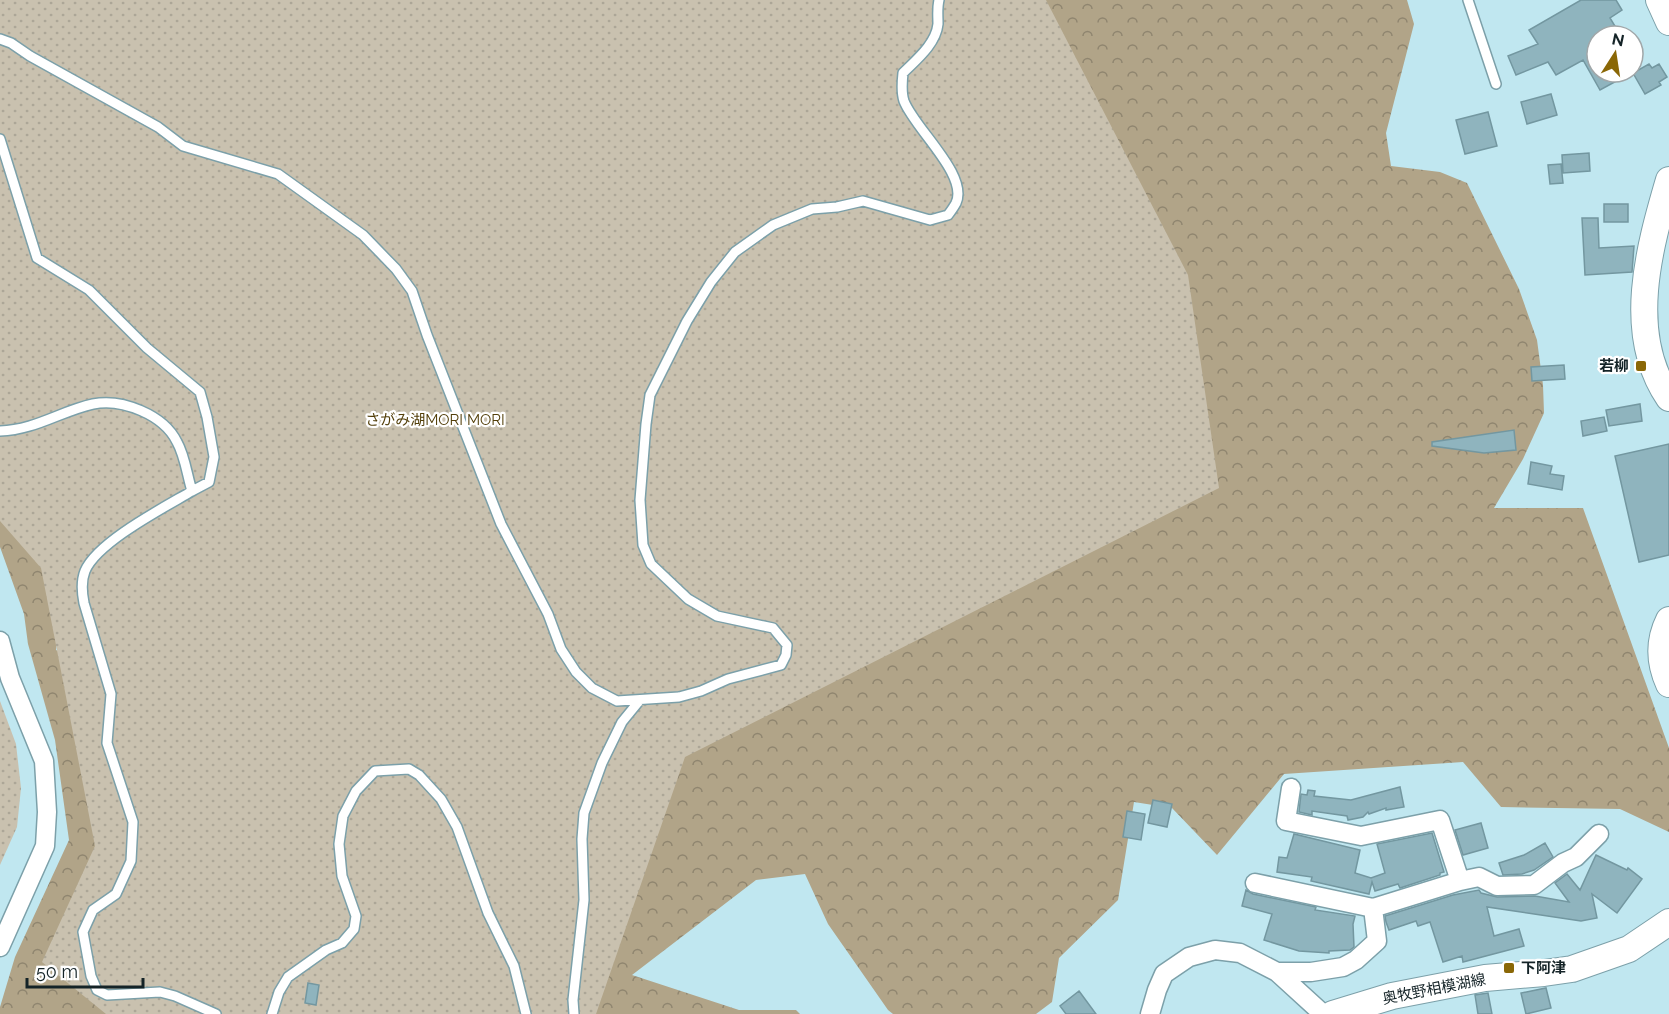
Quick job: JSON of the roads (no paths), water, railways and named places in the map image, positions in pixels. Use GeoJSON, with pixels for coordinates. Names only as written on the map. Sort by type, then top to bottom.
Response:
{"type":"FeatureCollection","features":[{"type":"Feature","properties":{"kind":"main road"},"geometry":{"type":"LineString","coordinates":[[1659,0],[1669,22]]}},
{"type":"Feature","properties":{"kind":"main road"},"geometry":{"type":"LineString","coordinates":[[1669,180],[1653,244],[1643,316],[1650,360],[1669,398]]}},
{"type":"Feature","properties":{"kind":"main road"},"geometry":{"type":"LineString","coordinates":[[1669,620],[1664,630],[1660,652],[1663,671],[1669,684]]}},
{"type":"Feature","properties":{"kind":"main road","name":"奥牧野相模湖線"},"geometry":{"type":"LineString","coordinates":[[1333,1014],[1392,996],[1485,978],[1544,973],[1594,963],[1629,949],[1669,922]]}},
{"type":"Feature","properties":{"kind":"street"},"geometry":{"type":"LineString","coordinates":[[0,641],[10,678],[44,761],[47,812],[45,846],[0,947]]}},
{"type":"Feature","properties":{"kind":"street"},"geometry":{"type":"LineString","coordinates":[[1291,788],[1286,821],[1361,836],[1440,820],[1460,881]]}},
{"type":"Feature","properties":{"kind":"street"},"geometry":{"type":"LineString","coordinates":[[1255,882],[1373,908],[1479,877],[1497,886],[1534,885],[1563,863],[1576,857],[1599,834]]}},
{"type":"Feature","properties":{"kind":"street"},"geometry":{"type":"LineString","coordinates":[[1277,972],[1328,971],[1356,960],[1377,941],[1373,908]]}},
{"type":"Feature","properties":{"kind":"street"},"geometry":{"type":"LineString","coordinates":[[1150,1014],[1164,974],[1189,957],[1215,950],[1240,953],[1277,972],[1323,1014]]}},
{"type":"Feature","properties":{"kind":"lane"},"geometry":{"type":"LineString","coordinates":[[0,39],[11,43],[30,56],[158,127],[183,146],[278,174],[363,235],[396,269],[411,291],[501,524],[548,614],[561,649],[576,672],[592,688],[616,701],[679,697],[701,691],[728,679],[781,665],[786,656],[787,645],[773,628],[717,616],[688,599],[651,564],[643,545],[640,500],[650,395],[687,321],[711,282],[735,252],[773,225],[812,209],[837,207],[862,201],[930,220],[948,215],[957,202],[956,177],[904,102],[902,90],[903,73],[923,54],[935,35],[938,25],[939,0]]}},
{"type":"Feature","properties":{"kind":"lane"},"geometry":{"type":"LineString","coordinates":[[1468,0],[1496,84]]}},
{"type":"Feature","properties":{"kind":"lane"},"geometry":{"type":"LineString","coordinates":[[0,139],[37,258],[89,290],[147,348],[200,392],[207,417],[214,457],[209,482],[137,523],[102,550],[85,571],[82,590],[84,603],[111,694],[107,743],[133,822],[131,861],[116,894],[93,910],[83,932],[91,976],[97,990],[108,995],[160,992],[216,1014]]}},
{"type":"Feature","properties":{"kind":"lane"},"geometry":{"type":"LineString","coordinates":[[0,431],[22,429],[94,404],[113,403],[136,407],[164,426],[177,441],[192,491]]}},
{"type":"Feature","properties":{"kind":"lane"},"geometry":{"type":"LineString","coordinates":[[574,1014],[573,1000],[584,900],[584,813],[602,763],[622,722],[640,700]]}},
{"type":"Feature","properties":{"kind":"lane"},"geometry":{"type":"LineString","coordinates":[[272,1014],[279,992],[288,976],[326,950],[342,943],[354,929],[356,916],[342,876],[339,844],[343,816],[356,791],[375,771],[409,768],[441,799],[457,827],[488,912],[514,966],[526,1014]]}},
{"type":"Feature","properties":{"kind":"place","name":"若柳"},"geometry":{"type":"Point","coordinates":[1641,366]}},
{"type":"Feature","properties":{"kind":"place","name":"下阿津"},"geometry":{"type":"Point","coordinates":[1509,968]}},
{"type":"Feature","properties":{"kind":"park label","name":"さがみ湖MORI MORI"},"geometry":{"type":"Point","coordinates":[435,420]}}]}
